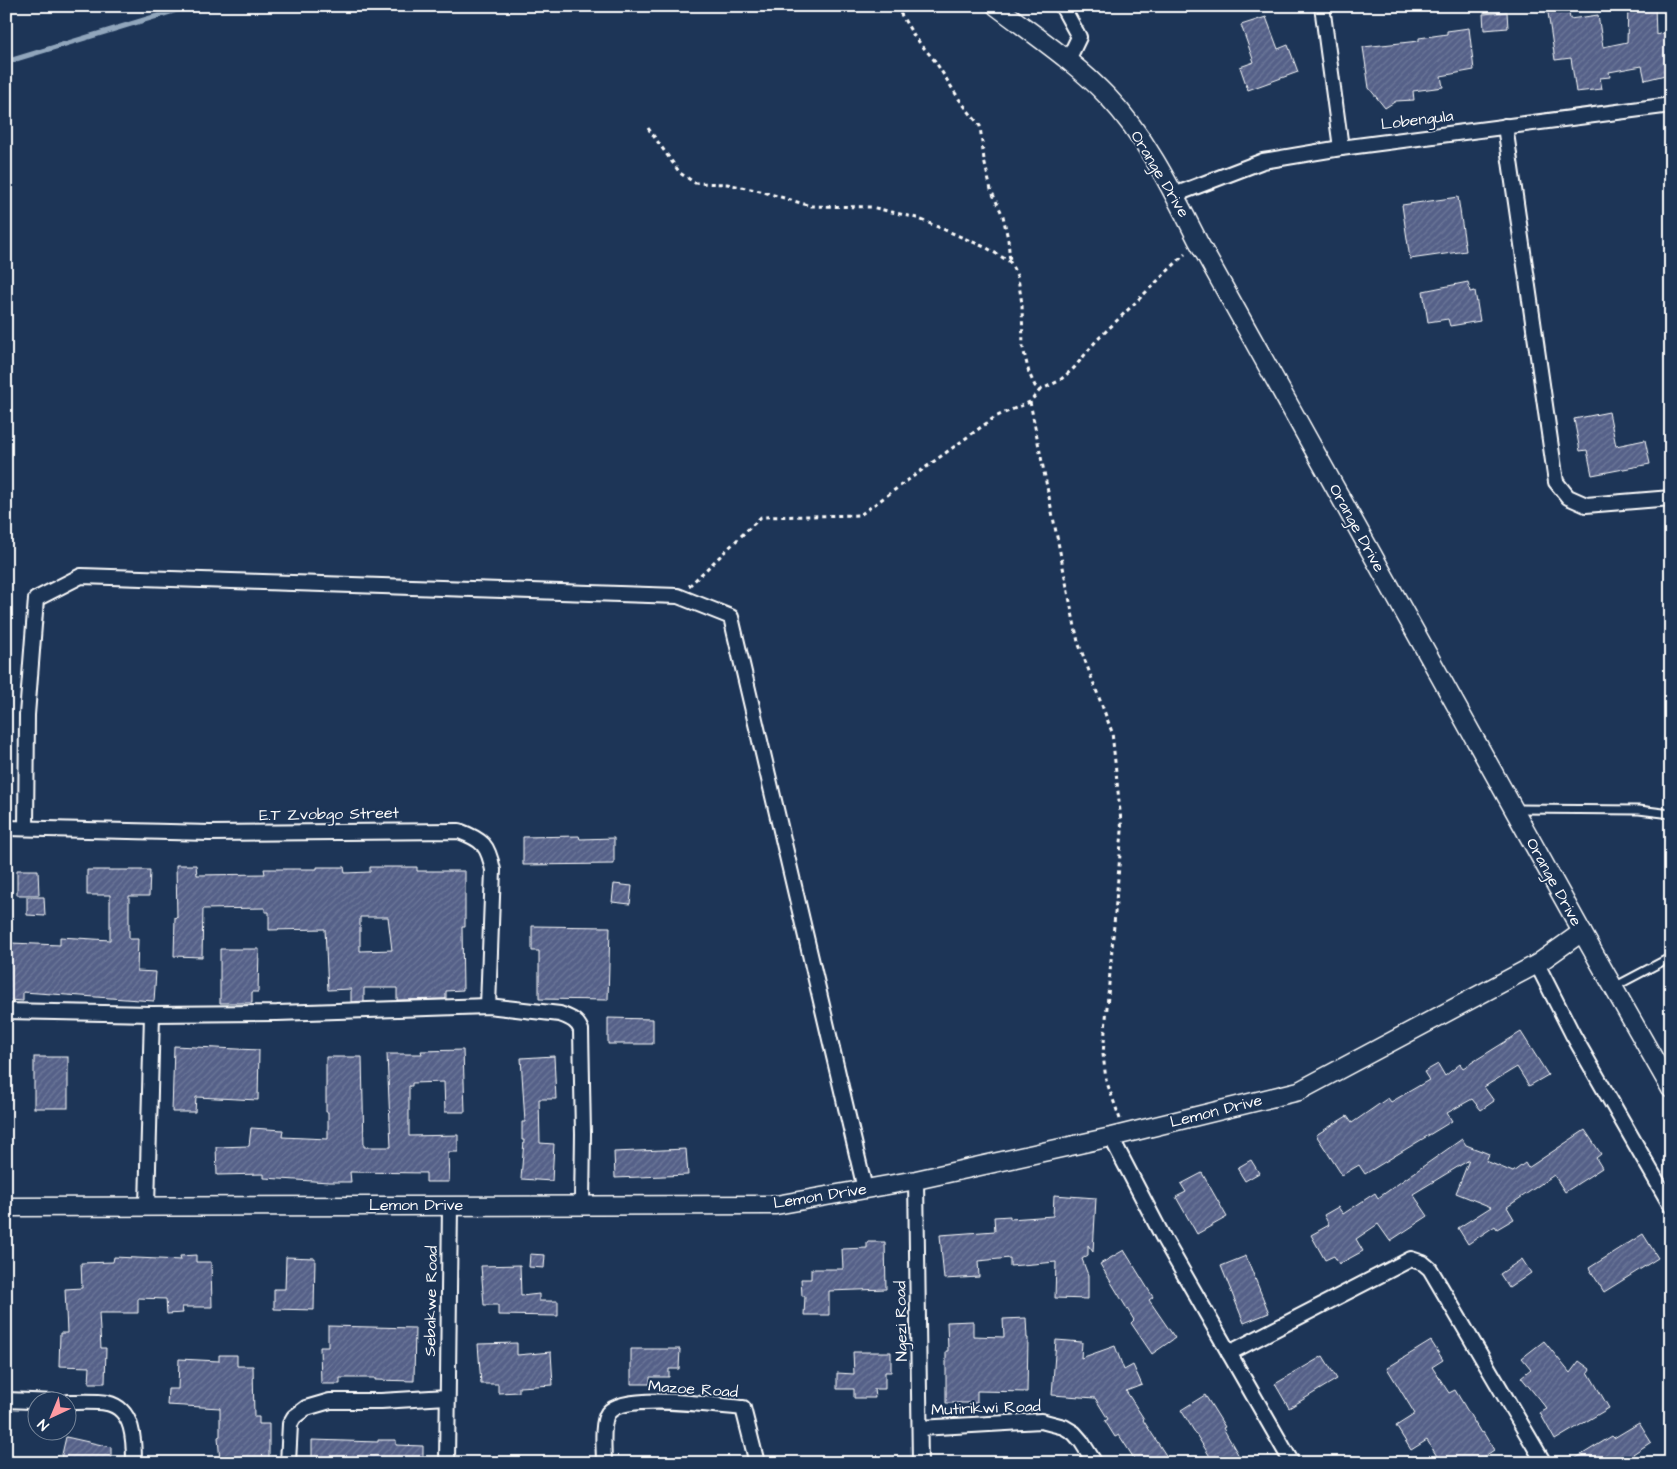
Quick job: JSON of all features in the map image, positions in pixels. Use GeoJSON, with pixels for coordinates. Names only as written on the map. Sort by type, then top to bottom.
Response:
{"type":"FeatureCollection","features":[{"type":"Feature","properties":{"kind":"street","name":"Orange Drive"},"geometry":{"type":"LineString","coordinates":[[996,6],[1068,60],[1109,97],[1142,140],[1513,809],[1671,1089]]}},
{"type":"Feature","properties":{"kind":"street"},"geometry":{"type":"LineString","coordinates":[[1062,6],[1078,37],[1068,60]]}},
{"type":"Feature","properties":{"kind":"street"},"geometry":{"type":"LineString","coordinates":[[1322,6],[1340,148]]}},
{"type":"Feature","properties":{"kind":"street","name":"Lobengula"},"geometry":{"type":"LineString","coordinates":[[1174,195],[1263,161],[1340,148],[1671,105]]}},
{"type":"Feature","properties":{"kind":"street"},"geometry":{"type":"LineString","coordinates":[[1505,126],[1556,482],[1568,497],[1586,505],[1671,498]]}},
{"type":"Feature","properties":{"kind":"street"},"geometry":{"type":"LineString","coordinates":[[26,828],[27,714],[36,599],[81,576],[678,596],[731,618],[865,1189]]}},
{"type":"Feature","properties":{"kind":"street","name":"E.T Zvobgo Street"},"geometry":{"type":"LineString","coordinates":[[6,828],[210,833],[459,831],[483,843],[490,855],[493,870],[488,1006]]}},
{"type":"Feature","properties":{"kind":"street","name":"Lemon Drive"},"geometry":{"type":"LineString","coordinates":[[6,1207],[776,1205],[916,1180],[1118,1136],[1299,1091],[1537,964],[1582,932]]}},
{"type":"Feature","properties":{"kind":"street"},"geometry":{"type":"LineString","coordinates":[[1537,964],[1573,1035],[1671,1206]]}},
{"type":"Feature","properties":{"kind":"street"},"geometry":{"type":"LineString","coordinates":[[6,1011],[152,1014],[277,1013],[488,1006],[560,1014],[578,1023],[581,1030],[582,1205]]}},
{"type":"Feature","properties":{"kind":"street"},"geometry":{"type":"LineString","coordinates":[[147,1206],[152,1014]]}},
{"type":"Feature","properties":{"kind":"street"},"geometry":{"type":"LineString","coordinates":[[1118,1136],[1164,1239],[1292,1463]]}},
{"type":"Feature","properties":{"kind":"street","name":"Ngezi Road"},"geometry":{"type":"LineString","coordinates":[[916,1180],[920,1463]]}},
{"type":"Feature","properties":{"kind":"street","name":"Sebakwe Road"},"geometry":{"type":"LineString","coordinates":[[447,1463],[450,1205]]}},
{"type":"Feature","properties":{"kind":"street"},"geometry":{"type":"LineString","coordinates":[[1229,1353],[1411,1259],[1424,1263],[1430,1269],[1544,1463]]}},
{"type":"Feature","properties":{"kind":"street"},"geometry":{"type":"LineString","coordinates":[[288,1463],[290,1424],[294,1417],[306,1408],[330,1402],[448,1398]]}},
{"type":"Feature","properties":{"kind":"street"},"geometry":{"type":"LineString","coordinates":[[10,1400],[28,1401]]}},
{"type":"Feature","properties":{"kind":"street","name":"Mazoe Road"},"geometry":{"type":"LineString","coordinates":[[604,1463],[605,1420],[608,1413],[625,1403],[658,1401],[743,1408],[757,1463]]}},
{"type":"Feature","properties":{"kind":"street"},"geometry":{"type":"LineString","coordinates":[[78,1402],[108,1403],[125,1416],[133,1429],[134,1463]]}},
{"type":"Feature","properties":{"kind":"street","name":"Mutirikwi Road"},"geometry":{"type":"LineString","coordinates":[[920,1428],[1041,1421],[1064,1427],[1074,1433],[1096,1463]]}},
{"type":"Feature","properties":{"kind":"lane"},"geometry":{"type":"LineString","coordinates":[[1513,809],[1639,810],[1671,814]]}},
{"type":"Feature","properties":{"kind":"lane"},"geometry":{"type":"LineString","coordinates":[[1613,987],[1671,957]]}},
{"type":"Feature","properties":{"kind":"path"},"geometry":{"type":"LineString","coordinates":[[896,6],[914,36],[935,61],[980,126],[984,160],[991,190],[1003,216],[1010,262],[1018,278],[1022,304],[1024,348],[1029,373],[1040,390]]}},
{"type":"Feature","properties":{"kind":"path"},"geometry":{"type":"LineString","coordinates":[[648,128],[680,173],[694,183],[727,184],[760,191],[811,206],[871,207],[917,218],[987,248],[1010,262]]}},
{"type":"Feature","properties":{"kind":"path"},"geometry":{"type":"LineString","coordinates":[[678,596],[761,517],[860,515],[995,417],[1030,402],[1040,390],[1059,381],[1074,368],[1096,341],[1198,241]]}},
{"type":"Feature","properties":{"kind":"path"},"geometry":{"type":"LineString","coordinates":[[1030,402],[1078,642],[1112,732],[1122,831],[1102,1054],[1118,1136]]}},
{"type":"Feature","properties":{"kind":"building"},"geometry":{"type":"Polygon","coordinates":[[[1547,6],[1568,6],[1570,19],[1598,15],[1603,47],[1627,42],[1628,6],[1655,6],[1656,35],[1667,32],[1671,69],[1664,70],[1665,75],[1645,80],[1642,66],[1609,72],[1610,77],[1600,78],[1602,89],[1576,92],[1571,58],[1555,60],[1547,6]]]}},
{"type":"Feature","properties":{"kind":"building"},"geometry":{"type":"Polygon","coordinates":[[[1507,12],[1508,28],[1484,30],[1483,14],[1507,12]]]}},
{"type":"Feature","properties":{"kind":"building"},"geometry":{"type":"Polygon","coordinates":[[[1266,17],[1278,49],[1288,45],[1298,72],[1248,90],[1240,67],[1254,62],[1241,25],[1266,17]]]}},
{"type":"Feature","properties":{"kind":"building"},"geometry":{"type":"Polygon","coordinates":[[[1469,28],[1474,70],[1441,76],[1443,87],[1413,91],[1414,100],[1396,101],[1385,108],[1369,88],[1363,47],[1419,41],[1419,38],[1447,34],[1447,31],[1469,28]]]}},
{"type":"Feature","properties":{"kind":"building"},"geometry":{"type":"Polygon","coordinates":[[[1458,197],[1466,251],[1410,259],[1402,205],[1458,197]]]}},
{"type":"Feature","properties":{"kind":"building"},"geometry":{"type":"Polygon","coordinates":[[[1468,282],[1470,292],[1475,291],[1480,321],[1450,326],[1448,319],[1428,322],[1423,291],[1468,282]]]}},
{"type":"Feature","properties":{"kind":"building"},"geometry":{"type":"Polygon","coordinates":[[[1609,412],[1616,446],[1645,440],[1650,464],[1592,475],[1587,450],[1580,451],[1574,419],[1609,412]]]}},
{"type":"Feature","properties":{"kind":"building"},"geometry":{"type":"Polygon","coordinates":[[[579,836],[580,839],[614,838],[614,864],[523,865],[523,837],[579,836]]]}},
{"type":"Feature","properties":{"kind":"building"},"geometry":{"type":"Polygon","coordinates":[[[176,865],[196,865],[197,875],[265,874],[264,869],[317,869],[317,867],[344,867],[345,873],[370,872],[370,867],[417,867],[417,871],[465,871],[465,927],[462,927],[463,990],[446,991],[446,999],[397,1000],[397,988],[364,988],[364,1001],[351,1002],[351,989],[328,990],[325,929],[269,930],[269,912],[265,912],[265,908],[203,909],[202,957],[174,956],[175,917],[177,918],[176,865]],[[360,917],[360,951],[392,950],[388,917],[360,917]]]}},
{"type":"Feature","properties":{"kind":"building"},"geometry":{"type":"Polygon","coordinates":[[[17,870],[38,870],[39,895],[17,895],[17,870]]]}},
{"type":"Feature","properties":{"kind":"building"},"geometry":{"type":"Polygon","coordinates":[[[87,870],[150,870],[149,896],[129,896],[129,939],[138,939],[137,971],[156,972],[154,1001],[23,992],[23,1001],[8,1000],[11,943],[60,945],[60,937],[110,940],[110,895],[87,895],[87,870]]]}},
{"type":"Feature","properties":{"kind":"building"},"geometry":{"type":"Polygon","coordinates":[[[614,884],[632,886],[630,904],[612,902],[614,884]]]}},
{"type":"Feature","properties":{"kind":"building"},"geometry":{"type":"Polygon","coordinates":[[[27,897],[44,897],[45,916],[27,915],[27,897]]]}},
{"type":"Feature","properties":{"kind":"building"},"geometry":{"type":"Polygon","coordinates":[[[532,926],[610,927],[608,1000],[539,999],[539,951],[532,951],[532,926]]]}},
{"type":"Feature","properties":{"kind":"building"},"geometry":{"type":"Polygon","coordinates":[[[220,949],[259,949],[258,992],[252,992],[252,1003],[220,1003],[220,949]]]}},
{"type":"Feature","properties":{"kind":"building"},"geometry":{"type":"Polygon","coordinates":[[[608,1018],[653,1019],[653,1044],[608,1044],[608,1018]]]}},
{"type":"Feature","properties":{"kind":"building"},"geometry":{"type":"Polygon","coordinates":[[[1521,1032],[1548,1075],[1529,1086],[1517,1067],[1484,1087],[1494,1101],[1481,1110],[1472,1099],[1447,1113],[1452,1121],[1365,1174],[1359,1165],[1342,1175],[1316,1135],[1347,1116],[1352,1123],[1388,1098],[1391,1102],[1429,1080],[1424,1072],[1438,1064],[1445,1076],[1460,1064],[1463,1068],[1521,1032]]]}},
{"type":"Feature","properties":{"kind":"building"},"geometry":{"type":"Polygon","coordinates":[[[174,1046],[259,1050],[258,1100],[196,1097],[195,1112],[172,1112],[174,1046]]]}},
{"type":"Feature","properties":{"kind":"building"},"geometry":{"type":"Polygon","coordinates":[[[463,1050],[465,1112],[445,1112],[444,1082],[412,1083],[412,1086],[409,1086],[409,1136],[458,1135],[458,1152],[448,1152],[449,1182],[426,1182],[426,1173],[350,1172],[351,1182],[264,1178],[264,1174],[217,1175],[216,1147],[249,1146],[251,1128],[283,1130],[282,1137],[328,1139],[326,1057],[362,1057],[364,1147],[391,1147],[387,1054],[422,1054],[421,1051],[463,1050]]]}},
{"type":"Feature","properties":{"kind":"building"},"geometry":{"type":"Polygon","coordinates":[[[554,1056],[556,1099],[539,1099],[540,1143],[554,1144],[552,1181],[521,1179],[524,1140],[522,1140],[522,1122],[525,1122],[521,1058],[554,1056]]]}},
{"type":"Feature","properties":{"kind":"building"},"geometry":{"type":"Polygon","coordinates":[[[34,1057],[68,1057],[68,1108],[34,1108],[34,1057]]]}},
{"type":"Feature","properties":{"kind":"building"},"geometry":{"type":"Polygon","coordinates":[[[1585,1130],[1601,1154],[1596,1158],[1602,1168],[1565,1192],[1554,1175],[1507,1207],[1514,1219],[1497,1229],[1495,1226],[1468,1244],[1458,1228],[1491,1207],[1456,1193],[1469,1160],[1413,1194],[1428,1216],[1390,1241],[1378,1224],[1356,1239],[1363,1251],[1339,1264],[1334,1256],[1325,1260],[1311,1235],[1329,1225],[1324,1215],[1338,1207],[1343,1214],[1375,1193],[1378,1198],[1462,1139],[1466,1145],[1489,1154],[1486,1161],[1513,1172],[1525,1163],[1528,1168],[1585,1130]]]}},
{"type":"Feature","properties":{"kind":"building"},"geometry":{"type":"Polygon","coordinates":[[[686,1149],[688,1175],[615,1178],[614,1152],[686,1149]]]}},
{"type":"Feature","properties":{"kind":"building"},"geometry":{"type":"Polygon","coordinates":[[[1251,1160],[1259,1173],[1245,1181],[1237,1168],[1251,1160]]]}},
{"type":"Feature","properties":{"kind":"building"},"geometry":{"type":"Polygon","coordinates":[[[1202,1173],[1227,1217],[1197,1234],[1176,1197],[1186,1192],[1181,1184],[1202,1173]]]}},
{"type":"Feature","properties":{"kind":"building"},"geometry":{"type":"Polygon","coordinates":[[[1054,1195],[1096,1198],[1093,1252],[1088,1245],[1088,1255],[1082,1259],[1088,1275],[1088,1299],[1055,1298],[1056,1262],[1010,1266],[1010,1258],[978,1261],[979,1277],[944,1279],[940,1235],[995,1231],[994,1217],[1010,1216],[1010,1219],[1053,1216],[1054,1195]]]}},
{"type":"Feature","properties":{"kind":"building"},"geometry":{"type":"Polygon","coordinates":[[[1643,1234],[1658,1258],[1604,1292],[1589,1268],[1643,1234]]]}},
{"type":"Feature","properties":{"kind":"building"},"geometry":{"type":"Polygon","coordinates":[[[867,1242],[885,1242],[886,1289],[829,1291],[829,1315],[804,1315],[805,1296],[802,1296],[801,1279],[811,1279],[811,1269],[843,1269],[842,1249],[867,1248],[867,1242]]]}},
{"type":"Feature","properties":{"kind":"building"},"geometry":{"type":"Polygon","coordinates":[[[1124,1250],[1153,1297],[1149,1300],[1175,1338],[1152,1354],[1131,1323],[1134,1320],[1100,1264],[1124,1250]]]}},
{"type":"Feature","properties":{"kind":"building"},"geometry":{"type":"Polygon","coordinates":[[[530,1254],[545,1255],[544,1268],[529,1267],[530,1254]]]}},
{"type":"Feature","properties":{"kind":"building"},"geometry":{"type":"Polygon","coordinates":[[[196,1255],[196,1262],[211,1262],[212,1307],[182,1307],[183,1313],[167,1314],[166,1299],[138,1298],[138,1313],[99,1313],[101,1348],[106,1348],[105,1383],[89,1383],[90,1367],[59,1366],[60,1333],[67,1333],[65,1289],[82,1288],[81,1263],[113,1262],[114,1257],[181,1260],[180,1256],[196,1255]]]}},
{"type":"Feature","properties":{"kind":"building"},"geometry":{"type":"Polygon","coordinates":[[[1246,1256],[1269,1313],[1244,1323],[1221,1266],[1246,1256]]]}},
{"type":"Feature","properties":{"kind":"building"},"geometry":{"type":"Polygon","coordinates":[[[286,1257],[315,1258],[314,1310],[274,1309],[274,1289],[285,1289],[286,1257]]]}},
{"type":"Feature","properties":{"kind":"building"},"geometry":{"type":"Polygon","coordinates":[[[1522,1259],[1531,1273],[1509,1288],[1500,1274],[1522,1259]]]}},
{"type":"Feature","properties":{"kind":"building"},"geometry":{"type":"Polygon","coordinates":[[[520,1265],[521,1296],[539,1294],[539,1301],[558,1301],[558,1316],[498,1315],[498,1305],[484,1305],[481,1266],[520,1265]]]}},
{"type":"Feature","properties":{"kind":"building"},"geometry":{"type":"Polygon","coordinates":[[[1026,1318],[1028,1338],[1027,1392],[977,1391],[977,1403],[946,1403],[947,1322],[973,1321],[973,1336],[1004,1337],[1003,1319],[1026,1318]]]}},
{"type":"Feature","properties":{"kind":"building"},"geometry":{"type":"Polygon","coordinates":[[[328,1326],[415,1328],[414,1381],[340,1378],[340,1384],[321,1384],[320,1347],[328,1347],[328,1326]]]}},
{"type":"Feature","properties":{"kind":"building"},"geometry":{"type":"Polygon","coordinates":[[[1056,1340],[1082,1342],[1081,1358],[1115,1346],[1124,1370],[1133,1365],[1142,1385],[1126,1391],[1171,1463],[1137,1463],[1119,1435],[1115,1437],[1105,1421],[1108,1419],[1095,1398],[1052,1395],[1056,1340]]]}},
{"type":"Feature","properties":{"kind":"building"},"geometry":{"type":"Polygon","coordinates":[[[1431,1341],[1443,1360],[1432,1367],[1449,1393],[1455,1390],[1481,1433],[1483,1432],[1494,1450],[1482,1458],[1485,1463],[1441,1463],[1427,1440],[1411,1450],[1396,1426],[1415,1414],[1387,1368],[1431,1341]]]}},
{"type":"Feature","properties":{"kind":"building"},"geometry":{"type":"Polygon","coordinates":[[[1544,1341],[1570,1373],[1579,1361],[1590,1369],[1588,1372],[1609,1408],[1555,1440],[1540,1413],[1547,1409],[1521,1377],[1531,1369],[1522,1358],[1544,1341]]]}},
{"type":"Feature","properties":{"kind":"building"},"geometry":{"type":"Polygon","coordinates":[[[517,1343],[517,1355],[551,1352],[553,1385],[519,1387],[519,1392],[498,1393],[498,1384],[481,1384],[478,1344],[517,1343]]]}},
{"type":"Feature","properties":{"kind":"building"},"geometry":{"type":"Polygon","coordinates":[[[631,1349],[680,1349],[679,1369],[669,1369],[669,1377],[650,1377],[650,1384],[631,1384],[631,1349]]]}},
{"type":"Feature","properties":{"kind":"building"},"geometry":{"type":"Polygon","coordinates":[[[853,1352],[891,1352],[891,1372],[885,1372],[885,1389],[874,1389],[875,1398],[854,1398],[854,1389],[837,1389],[837,1373],[854,1374],[853,1352]]]}},
{"type":"Feature","properties":{"kind":"building"},"geometry":{"type":"Polygon","coordinates":[[[219,1355],[237,1355],[237,1366],[253,1366],[254,1417],[259,1417],[259,1424],[269,1424],[269,1458],[264,1458],[264,1463],[220,1462],[218,1437],[220,1436],[220,1408],[167,1405],[168,1389],[178,1389],[179,1359],[219,1361],[219,1355]]]}},
{"type":"Feature","properties":{"kind":"building"},"geometry":{"type":"Polygon","coordinates":[[[1323,1356],[1337,1379],[1289,1408],[1275,1384],[1323,1356]]]}},
{"type":"Feature","properties":{"kind":"building"},"geometry":{"type":"Polygon","coordinates":[[[1205,1395],[1225,1427],[1223,1428],[1243,1463],[1214,1463],[1181,1410],[1205,1395]]]}},
{"type":"Feature","properties":{"kind":"building"},"geometry":{"type":"Polygon","coordinates":[[[1639,1423],[1651,1442],[1633,1454],[1639,1463],[1568,1463],[1612,1436],[1614,1438],[1639,1423]]]}},
{"type":"Feature","properties":{"kind":"building"},"geometry":{"type":"Polygon","coordinates":[[[78,1440],[111,1447],[111,1463],[60,1463],[65,1442],[78,1442],[78,1440]]]}},
{"type":"Feature","properties":{"kind":"building"},"geometry":{"type":"Polygon","coordinates":[[[312,1440],[378,1442],[378,1440],[396,1440],[396,1445],[423,1446],[423,1463],[312,1463],[312,1440]]]}},
{"type":"Feature","properties":{"kind":"waterway"},"geometry":{"type":"LineString","coordinates":[[6,62],[190,6]]}}]}
